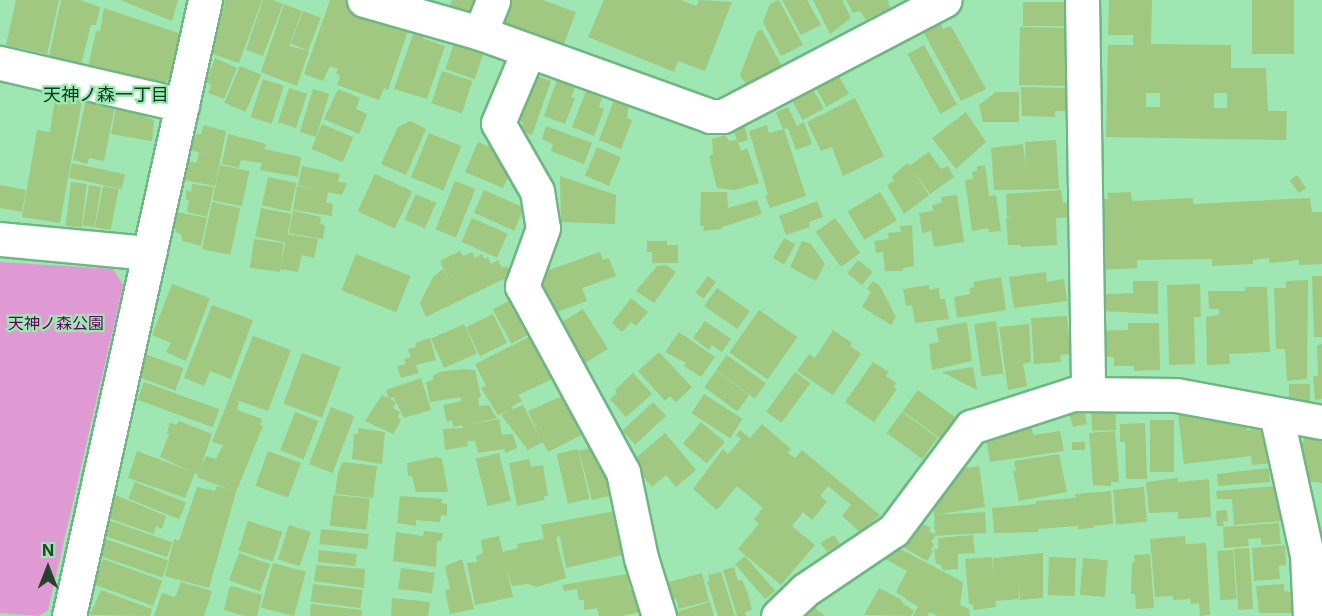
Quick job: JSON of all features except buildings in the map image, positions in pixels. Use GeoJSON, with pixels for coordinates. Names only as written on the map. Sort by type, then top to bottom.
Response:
{"type":"FeatureCollection","features":[{"type":"Feature","properties":{"kind":"street"},"geometry":{"type":"LineString","coordinates":[[69,616],[205,0]]}},
{"type":"Feature","properties":{"kind":"street"},"geometry":{"type":"LineString","coordinates":[[364,0],[480,33],[710,116],[723,116],[945,0]]}},
{"type":"Feature","properties":{"kind":"street"},"geometry":{"type":"LineString","coordinates":[[480,33],[493,0]]}},
{"type":"Feature","properties":{"kind":"street"},"geometry":{"type":"LineString","coordinates":[[1082,0],[1088,394]]}},
{"type":"Feature","properties":{"kind":"street"},"geometry":{"type":"LineString","coordinates":[[528,52],[498,123],[537,191],[543,228],[522,286],[623,472],[641,558],[659,616]]}},
{"type":"Feature","properties":{"kind":"street"},"geometry":{"type":"LineString","coordinates":[[0,63],[182,105]]}},
{"type":"Feature","properties":{"kind":"street"},"geometry":{"type":"LineString","coordinates":[[0,239],[149,253]]}},
{"type":"Feature","properties":{"kind":"street"},"geometry":{"type":"LineString","coordinates":[[777,616],[805,590],[894,530],[971,427],[1073,394],[1176,395],[1322,422]]}},
{"type":"Feature","properties":{"kind":"street"},"geometry":{"type":"LineString","coordinates":[[1276,414],[1307,555],[1310,616]]}},
{"type":"Feature","properties":{"kind":"green space","name":"天神ノ森公園"},"geometry":{"type":"Polygon","coordinates":[[[0,262],[113,269],[123,285],[48,610],[39,616],[0,613],[0,262]]]}},
{"type":"Feature","properties":{"kind":"district","name":"天神ノ森一丁目"},"geometry":{"type":"Point","coordinates":[106,95]}}]}
